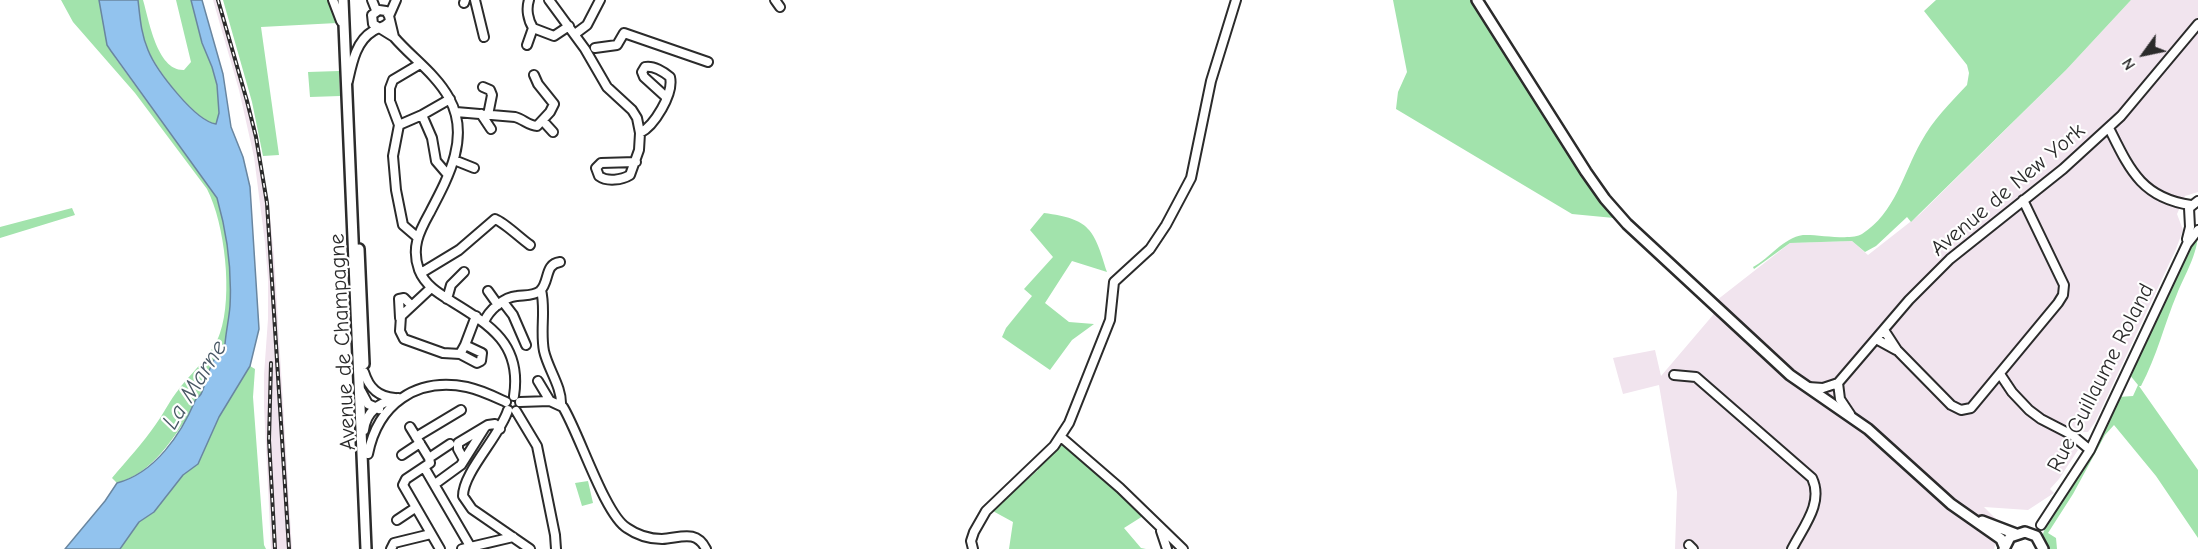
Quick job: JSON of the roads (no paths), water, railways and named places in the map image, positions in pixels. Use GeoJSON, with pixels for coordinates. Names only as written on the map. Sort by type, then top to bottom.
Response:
{"type":"FeatureCollection","features":[{"type":"Feature","properties":{"kind":"main road"},"geometry":{"type":"LineString","coordinates":[[344,0],[359,384],[365,451],[366,549]]}},
{"type":"Feature","properties":{"kind":"main road"},"geometry":{"type":"LineString","coordinates":[[1477,0],[1586,172],[1616,212],[1680,275],[1805,386],[1855,419],[1881,440],[1951,504],[2001,539],[2004,548]]}},
{"type":"Feature","properties":{"kind":"main road","name":"Avenue de Champagne"},"geometry":{"type":"LineString","coordinates":[[349,133],[361,284],[367,418],[365,451],[372,549]]}},
{"type":"Feature","properties":{"kind":"main road"},"geometry":{"type":"LineString","coordinates":[[1971,517],[2036,536],[2043,546]]}},
{"type":"Feature","properties":{"kind":"main road"},"geometry":{"type":"LineString","coordinates":[[2004,548],[2010,537],[2021,533]]}},
{"type":"Feature","properties":{"kind":"street"},"geometry":{"type":"LineString","coordinates":[[333,0],[339,11],[345,35]]}},
{"type":"Feature","properties":{"kind":"street"},"geometry":{"type":"LineString","coordinates":[[372,0],[376,10]]}},
{"type":"Feature","properties":{"kind":"street"},"geometry":{"type":"LineString","coordinates":[[347,86],[352,63],[359,46],[369,34],[381,28],[389,19],[396,0]]}},
{"type":"Feature","properties":{"kind":"street"},"geometry":{"type":"LineString","coordinates":[[476,0],[484,37]]}},
{"type":"Feature","properties":{"kind":"street"},"geometry":{"type":"LineString","coordinates":[[527,45],[533,28],[528,16],[529,0]]}},
{"type":"Feature","properties":{"kind":"street"},"geometry":{"type":"LineString","coordinates":[[549,0],[575,34],[607,87],[634,114],[640,133],[639,150],[636,162],[630,175],[623,178],[603,179],[599,176],[596,168],[599,164],[636,162]]}},
{"type":"Feature","properties":{"kind":"street"},"geometry":{"type":"LineString","coordinates":[[575,34],[587,25],[600,0]]}},
{"type":"Feature","properties":{"kind":"street"},"geometry":{"type":"LineString","coordinates":[[973,549],[971,541],[974,532],[986,511],[1061,437],[1078,403],[1107,328],[1112,312],[1113,286],[1116,278],[1150,249],[1166,225],[1191,178],[1211,81],[1236,0]]}},
{"type":"Feature","properties":{"kind":"street"},"geometry":{"type":"LineString","coordinates":[[376,10],[384,10],[394,37]]}},
{"type":"Feature","properties":{"kind":"street"},"geometry":{"type":"LineString","coordinates":[[376,10],[371,21],[375,26],[394,37],[442,86],[456,112],[459,135],[454,160],[417,237],[416,257],[421,273],[431,288],[476,316],[499,336],[511,357],[520,407],[510,407]]}},
{"type":"Feature","properties":{"kind":"street","name":"Avenue de New York"},"geometry":{"type":"LineString","coordinates":[[1838,382],[1909,300],[1950,259],[2109,128],[2153,80],[2198,24]]}},
{"type":"Feature","properties":{"kind":"street"},"geometry":{"type":"LineString","coordinates":[[533,28],[554,36],[569,26]]}},
{"type":"Feature","properties":{"kind":"street"},"geometry":{"type":"LineString","coordinates":[[595,48],[617,45],[624,33],[708,62]]}},
{"type":"Feature","properties":{"kind":"street"},"geometry":{"type":"LineString","coordinates":[[417,237],[404,225],[395,185],[393,152],[399,125],[390,101],[390,84],[420,64]]}},
{"type":"Feature","properties":{"kind":"street"},"geometry":{"type":"LineString","coordinates":[[456,112],[515,117],[534,127],[543,121],[554,104],[538,84],[534,75]]}},
{"type":"Feature","properties":{"kind":"street"},"geometry":{"type":"LineString","coordinates":[[483,87],[490,90],[492,95],[484,115],[491,129]]}},
{"type":"Feature","properties":{"kind":"street"},"geometry":{"type":"LineString","coordinates":[[640,133],[657,118],[666,97]]}},
{"type":"Feature","properties":{"kind":"street"},"geometry":{"type":"LineString","coordinates":[[399,125],[450,99]]}},
{"type":"Feature","properties":{"kind":"street"},"geometry":{"type":"LineString","coordinates":[[422,115],[432,138],[436,161],[448,176]]}},
{"type":"Feature","properties":{"kind":"street"},"geometry":{"type":"LineString","coordinates":[[543,121],[554,132]]}},
{"type":"Feature","properties":{"kind":"street"},"geometry":{"type":"LineString","coordinates":[[2109,128],[2129,169],[2138,181],[2183,209],[2198,227]]}},
{"type":"Feature","properties":{"kind":"street"},"geometry":{"type":"LineString","coordinates":[[454,160],[474,168]]}},
{"type":"Feature","properties":{"kind":"street"},"geometry":{"type":"LineString","coordinates":[[1884,330],[1897,350],[1951,405],[1956,409],[1971,408],[1993,384],[2058,303],[2065,291],[2023,200]]}},
{"type":"Feature","properties":{"kind":"street"},"geometry":{"type":"LineString","coordinates":[[2170,200],[2195,203]]}},
{"type":"Feature","properties":{"kind":"street","name":"Rue Guillaume Roland"},"geometry":{"type":"LineString","coordinates":[[2187,244],[2189,218],[2195,203]]}},
{"type":"Feature","properties":{"kind":"street"},"geometry":{"type":"LineString","coordinates":[[421,273],[459,250],[495,219],[530,245]]}},
{"type":"Feature","properties":{"kind":"street","name":"Rue Guillaume Roland"},"geometry":{"type":"LineString","coordinates":[[2042,525],[2090,450],[2187,244],[2198,227]]}},
{"type":"Feature","properties":{"kind":"street"},"geometry":{"type":"LineString","coordinates":[[561,262],[550,267],[541,290],[543,345],[560,395],[561,405],[611,509],[621,524],[630,530],[652,538],[687,535],[701,540],[706,549]]}},
{"type":"Feature","properties":{"kind":"street"},"geometry":{"type":"LineString","coordinates":[[447,299],[451,285],[464,272]]}},
{"type":"Feature","properties":{"kind":"street"},"geometry":{"type":"LineString","coordinates":[[400,319],[411,305],[431,288]]}},
{"type":"Feature","properties":{"kind":"street"},"geometry":{"type":"LineString","coordinates":[[484,322],[489,313],[512,296],[533,294],[541,290]]}},
{"type":"Feature","properties":{"kind":"street"},"geometry":{"type":"LineString","coordinates":[[488,291],[513,315],[526,345]]}},
{"type":"Feature","properties":{"kind":"street"},"geometry":{"type":"LineString","coordinates":[[411,305],[404,298],[399,299],[400,331],[404,339],[446,354],[460,354],[477,363],[480,361],[482,353],[465,345]]}},
{"type":"Feature","properties":{"kind":"street"},"geometry":{"type":"LineString","coordinates":[[460,354],[476,316]]}},
{"type":"Feature","properties":{"kind":"street"},"geometry":{"type":"LineString","coordinates":[[1876,339],[1897,350]]}},
{"type":"Feature","properties":{"kind":"street"},"geometry":{"type":"LineString","coordinates":[[364,372],[370,386],[378,394],[389,398],[402,398]]}},
{"type":"Feature","properties":{"kind":"street"},"geometry":{"type":"LineString","coordinates":[[2000,374],[2012,392],[2041,419],[2072,435],[2090,450]]}},
{"type":"Feature","properties":{"kind":"street"},"geometry":{"type":"LineString","coordinates":[[1674,375],[1696,378],[1812,478],[1817,493],[1816,504],[1792,549]]}},
{"type":"Feature","properties":{"kind":"street"},"geometry":{"type":"LineString","coordinates":[[538,381],[550,401]]}},
{"type":"Feature","properties":{"kind":"street"},"geometry":{"type":"LineString","coordinates":[[1805,386],[1823,388],[1838,382],[1840,399],[1855,419]]}},
{"type":"Feature","properties":{"kind":"street"},"geometry":{"type":"LineString","coordinates":[[359,384],[366,401],[375,408],[391,406]]}},
{"type":"Feature","properties":{"kind":"street"},"geometry":{"type":"LineString","coordinates":[[1993,384],[2012,392]]}},
{"type":"Feature","properties":{"kind":"street"},"geometry":{"type":"LineString","coordinates":[[367,418],[375,408],[389,401],[425,388],[450,385],[477,390],[510,407],[532,435],[538,450],[557,549]]}},
{"type":"Feature","properties":{"kind":"street"},"geometry":{"type":"LineString","coordinates":[[365,451],[377,425],[391,406],[402,398]]}},
{"type":"Feature","properties":{"kind":"street"},"geometry":{"type":"LineString","coordinates":[[530,549],[472,509],[463,496],[463,490],[500,429],[510,407],[509,398],[550,401],[561,405]]}},
{"type":"Feature","properties":{"kind":"street"},"geometry":{"type":"LineString","coordinates":[[402,455],[418,440],[461,410]]}},
{"type":"Feature","properties":{"kind":"street"},"geometry":{"type":"LineString","coordinates":[[464,460],[458,449],[458,443],[485,427],[495,424],[500,429]]}},
{"type":"Feature","properties":{"kind":"street"},"geometry":{"type":"LineString","coordinates":[[410,427],[430,462],[406,479],[403,485],[440,549]]}},
{"type":"Feature","properties":{"kind":"street"},"geometry":{"type":"LineString","coordinates":[[435,484],[460,466],[485,427]]}},
{"type":"Feature","properties":{"kind":"street"},"geometry":{"type":"LineString","coordinates":[[2072,435],[2095,439]]}},
{"type":"Feature","properties":{"kind":"street"},"geometry":{"type":"LineString","coordinates":[[1061,437],[1120,488],[1183,549]]}},
{"type":"Feature","properties":{"kind":"street"},"geometry":{"type":"LineString","coordinates":[[429,458],[450,444]]}},
{"type":"Feature","properties":{"kind":"street"},"geometry":{"type":"LineString","coordinates":[[424,467],[435,484],[466,547],[513,537]]}},
{"type":"Feature","properties":{"kind":"street"},"geometry":{"type":"LineString","coordinates":[[397,520],[415,508]]}},
{"type":"Feature","properties":{"kind":"street"},"geometry":{"type":"LineString","coordinates":[[2021,533],[2042,525],[2043,546]]}},
{"type":"Feature","properties":{"kind":"street"},"geometry":{"type":"LineString","coordinates":[[1161,528],[1167,549]]}},
{"type":"Feature","properties":{"kind":"street"},"geometry":{"type":"LineString","coordinates":[[391,549],[394,543],[431,534]]}},
{"type":"Feature","properties":{"kind":"street"},"geometry":{"type":"LineString","coordinates":[[698,549],[701,540]]}},
{"type":"Feature","properties":{"kind":"water"},"geometry":{"type":"Polygon","coordinates":[[[99,0],[138,0],[144,38],[152,59],[187,105],[207,121],[216,124],[219,113],[217,85],[202,43],[191,0],[202,0],[223,74],[231,127],[243,157],[250,187],[259,329],[250,366],[219,417],[198,464],[183,475],[154,512],[139,522],[120,549],[65,549],[117,483],[143,471],[165,451],[174,439],[203,390],[214,358],[225,344],[230,306],[228,251],[217,198],[107,45],[99,0]]]}},
{"type":"Feature","properties":{"kind":"railway"},"geometry":{"type":"LineString","coordinates":[[218,0],[256,137],[267,203],[289,549]]}},
{"type":"Feature","properties":{"kind":"railway"},"geometry":{"type":"LineString","coordinates":[[271,363],[269,440],[275,549]]}},
{"type":"Feature","properties":{"kind":"water label","name":"La Marne"},"geometry":{"type":"Point","coordinates":[195,385]}}]}
